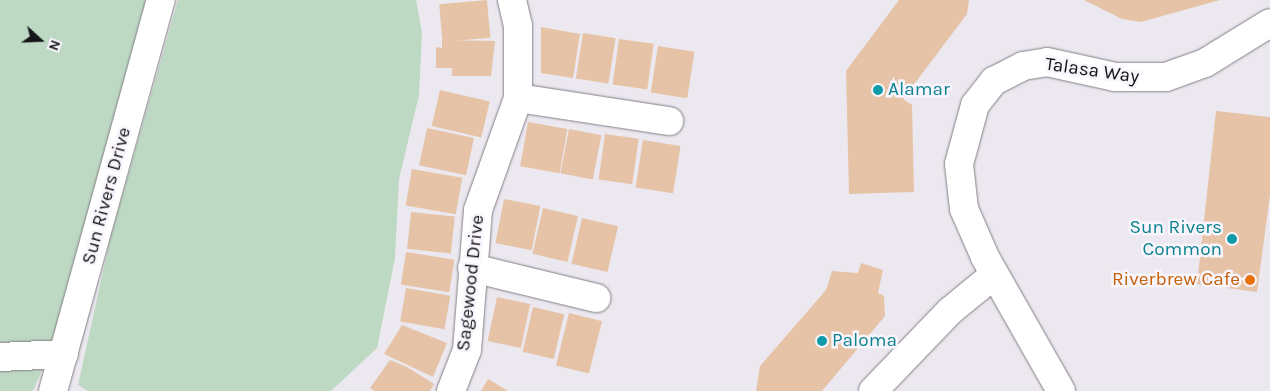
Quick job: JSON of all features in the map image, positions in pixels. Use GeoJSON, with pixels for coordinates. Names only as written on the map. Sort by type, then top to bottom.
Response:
{"type":"FeatureCollection","features":[{"type":"Feature","properties":{"kind":"street","name":"Sun Rivers Drive"},"geometry":{"type":"LineString","coordinates":[[53,391],[161,0]]}},
{"type":"Feature","properties":{"kind":"street","name":"Sagewood Drive"},"geometry":{"type":"LineString","coordinates":[[450,391],[467,350],[478,210],[518,98],[518,26],[512,0]]}},
{"type":"Feature","properties":{"kind":"street","name":"Talasa Way"},"geometry":{"type":"LineString","coordinates":[[1061,391],[994,275],[964,209],[959,164],[969,118],[994,81],[1023,66],[1047,62],[1115,77],[1166,77],[1205,63],[1270,23]]}},
{"type":"Feature","properties":{"kind":"street"},"geometry":{"type":"LineString","coordinates":[[518,98],[669,121]]}},
{"type":"Feature","properties":{"kind":"street"},"geometry":{"type":"LineString","coordinates":[[472,268],[596,298]]}},
{"type":"Feature","properties":{"kind":"street"},"geometry":{"type":"LineString","coordinates":[[873,391],[964,297],[994,275]]}},
{"type":"Feature","properties":{"kind":"street"},"geometry":{"type":"LineString","coordinates":[[0,356],[64,354]]}},
{"type":"Feature","properties":{"kind":"green space"},"geometry":{"type":"Polygon","coordinates":[[[0,0],[147,0],[50,352],[33,391],[0,391],[0,0]]]}},
{"type":"Feature","properties":{"kind":"green space"},"geometry":{"type":"Polygon","coordinates":[[[178,0],[416,0],[422,33],[419,95],[399,179],[395,258],[377,348],[331,391],[88,391],[78,385],[111,235],[178,0]]]}},
{"type":"Feature","properties":{"kind":"building"},"geometry":{"type":"Polygon","coordinates":[[[487,0],[490,38],[442,42],[439,4],[487,0]]]}},
{"type":"Feature","properties":{"kind":"building","name":"Alamar"},"geometry":{"type":"Polygon","coordinates":[[[899,0],[969,0],[967,14],[903,99],[912,105],[914,192],[849,194],[846,71],[899,0]]]}},
{"type":"Feature","properties":{"kind":"building"},"geometry":{"type":"Polygon","coordinates":[[[1084,0],[1220,0],[1141,22],[1122,19],[1084,0]]]}},
{"type":"Feature","properties":{"kind":"building"},"geometry":{"type":"Polygon","coordinates":[[[541,27],[580,34],[573,78],[541,73],[541,27]]]}},
{"type":"Feature","properties":{"kind":"building"},"geometry":{"type":"Polygon","coordinates":[[[583,33],[616,38],[608,84],[576,78],[583,33]]]}},
{"type":"Feature","properties":{"kind":"building"},"geometry":{"type":"Polygon","coordinates":[[[619,39],[654,44],[647,89],[613,85],[619,39]]]}},
{"type":"Feature","properties":{"kind":"building"},"geometry":{"type":"Polygon","coordinates":[[[442,40],[495,41],[491,76],[452,76],[452,68],[436,68],[436,47],[442,48],[442,40]]]}},
{"type":"Feature","properties":{"kind":"building"},"geometry":{"type":"Polygon","coordinates":[[[658,46],[695,52],[687,98],[651,92],[658,46]]]}},
{"type":"Feature","properties":{"kind":"building"},"geometry":{"type":"Polygon","coordinates":[[[440,90],[490,101],[481,138],[432,126],[440,90]]]}},
{"type":"Feature","properties":{"kind":"building","name":"Sun Rivers Common"},"geometry":{"type":"Polygon","coordinates":[[[1216,111],[1270,117],[1270,195],[1257,292],[1197,284],[1216,111]]]}},
{"type":"Feature","properties":{"kind":"building"},"geometry":{"type":"Polygon","coordinates":[[[528,122],[567,129],[560,173],[520,166],[528,122]]]}},
{"type":"Feature","properties":{"kind":"building"},"geometry":{"type":"Polygon","coordinates":[[[427,128],[474,138],[466,175],[419,165],[427,128]]]}},
{"type":"Feature","properties":{"kind":"building"},"geometry":{"type":"Polygon","coordinates":[[[569,129],[601,135],[593,179],[560,173],[569,129]]]}},
{"type":"Feature","properties":{"kind":"building"},"geometry":{"type":"Polygon","coordinates":[[[605,134],[639,139],[632,184],[599,180],[605,134]]]}},
{"type":"Feature","properties":{"kind":"building"},"geometry":{"type":"Polygon","coordinates":[[[643,140],[681,146],[673,193],[635,187],[643,140]]]}},
{"type":"Feature","properties":{"kind":"building"},"geometry":{"type":"Polygon","coordinates":[[[412,169],[462,178],[456,214],[406,205],[412,169]]]}},
{"type":"Feature","properties":{"kind":"building"},"geometry":{"type":"Polygon","coordinates":[[[504,199],[540,206],[532,250],[495,243],[504,199]]]}},
{"type":"Feature","properties":{"kind":"building"},"geometry":{"type":"Polygon","coordinates":[[[543,208],[578,216],[568,262],[532,254],[543,208]]]}},
{"type":"Feature","properties":{"kind":"building"},"geometry":{"type":"Polygon","coordinates":[[[411,212],[455,217],[451,253],[407,249],[411,212]]]}},
{"type":"Feature","properties":{"kind":"building"},"geometry":{"type":"Polygon","coordinates":[[[582,218],[618,226],[607,272],[571,264],[582,218]]]}},
{"type":"Feature","properties":{"kind":"building"},"geometry":{"type":"Polygon","coordinates":[[[406,252],[454,260],[449,292],[401,285],[406,252]]]}},
{"type":"Feature","properties":{"kind":"building","name":"Paloma"},"geometry":{"type":"Polygon","coordinates":[[[861,263],[883,270],[878,293],[884,296],[885,316],[822,391],[756,391],[760,366],[826,290],[832,271],[858,273],[861,263]]]}},
{"type":"Feature","properties":{"kind":"building"},"geometry":{"type":"Polygon","coordinates":[[[406,288],[450,296],[444,329],[400,321],[406,288]]]}},
{"type":"Feature","properties":{"kind":"building"},"geometry":{"type":"Polygon","coordinates":[[[497,297],[530,304],[521,348],[488,341],[497,297]]]}},
{"type":"Feature","properties":{"kind":"building"},"geometry":{"type":"Polygon","coordinates":[[[533,307],[564,314],[554,359],[523,352],[533,307]]]}},
{"type":"Feature","properties":{"kind":"building"},"geometry":{"type":"Polygon","coordinates":[[[569,313],[602,321],[589,374],[556,365],[569,313]]]}},
{"type":"Feature","properties":{"kind":"building"},"geometry":{"type":"Polygon","coordinates":[[[402,325],[447,343],[433,377],[384,354],[402,325]]]}},
{"type":"Feature","properties":{"kind":"building"},"geometry":{"type":"Polygon","coordinates":[[[390,360],[407,367],[434,384],[430,391],[375,391],[370,388],[390,360]]]}},
{"type":"Feature","properties":{"kind":"building"},"geometry":{"type":"Polygon","coordinates":[[[488,379],[508,391],[481,391],[488,379]]]}},
{"type":"Feature","properties":{"kind":"place","name":"Alamar"},"geometry":{"type":"Point","coordinates":[878,90]}},
{"type":"Feature","properties":{"kind":"place","name":"Sun Rivers Common"},"geometry":{"type":"Point","coordinates":[1232,239]}},
{"type":"Feature","properties":{"kind":"place","name":"Riverbrew Cafe"},"geometry":{"type":"Point","coordinates":[1250,280]}},
{"type":"Feature","properties":{"kind":"place","name":"Paloma"},"geometry":{"type":"Point","coordinates":[822,341]}}]}
